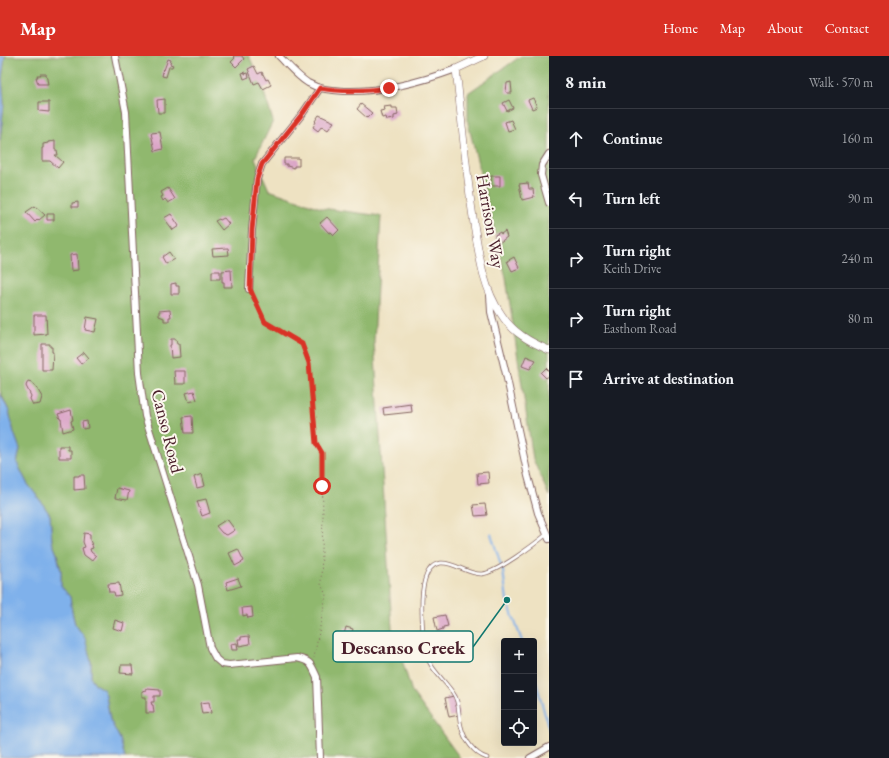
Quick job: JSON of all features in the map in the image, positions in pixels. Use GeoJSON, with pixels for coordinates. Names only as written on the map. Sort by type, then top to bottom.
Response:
{"type":"FeatureCollection","features":[{"type":"Feature","properties":{"kind":"street","name":"Canso Road"},"geometry":{"type":"LineString","coordinates":[[115,56],[126,112],[139,373],[142,398],[148,428],[198,585],[210,648],[216,659],[222,664],[297,658],[307,660],[312,666],[317,677],[320,758]]}},
{"type":"Feature","properties":{"kind":"street"},"geometry":{"type":"LineString","coordinates":[[279,56],[300,77],[308,83],[320,88],[364,91],[389,88],[436,76],[456,70],[484,56]]}},
{"type":"Feature","properties":{"kind":"street","name":"Harrison Way"},"geometry":{"type":"LineString","coordinates":[[456,70],[469,191],[478,246],[490,295],[501,316],[516,332],[549,350]]}},
{"type":"Feature","properties":{"kind":"street"},"geometry":{"type":"LineString","coordinates":[[250,289],[252,230],[257,179],[262,164],[303,113],[320,88]]}},
{"type":"Feature","properties":{"kind":"street"},"geometry":{"type":"LineString","coordinates":[[549,154],[542,165],[541,175],[549,204]]}},
{"type":"Feature","properties":{"kind":"street"},"geometry":{"type":"LineString","coordinates":[[490,295],[491,312],[528,476],[538,513],[548,537]]}},
{"type":"Feature","properties":{"kind":"street"},"geometry":{"type":"LineString","coordinates":[[530,758],[549,748]]}},
{"type":"Feature","properties":{"kind":"lane"},"geometry":{"type":"LineString","coordinates":[[487,758],[483,757],[471,747],[465,737],[461,726],[457,700],[453,693],[441,680],[425,654],[422,589],[425,576],[435,565],[442,563],[476,573],[482,574],[489,572],[548,537]]}},
{"type":"Feature","properties":{"kind":"path"},"geometry":{"type":"LineString","coordinates":[[250,289],[265,322],[302,344],[309,363],[316,443],[322,453],[321,584],[326,595],[314,658]]}},
{"type":"Feature","properties":{"kind":"green space"},"geometry":{"type":"Polygon","coordinates":[[[5,56],[249,56],[261,83],[273,121],[255,158],[269,190],[321,208],[381,216],[374,341],[392,628],[412,692],[460,758],[125,758],[120,739],[110,720],[106,695],[103,689],[96,685],[91,678],[91,662],[85,638],[75,624],[70,597],[61,586],[61,571],[57,554],[52,542],[50,515],[27,483],[17,463],[20,449],[14,433],[9,411],[0,391],[0,140],[4,104],[2,78],[5,56]]]}},
{"type":"Feature","properties":{"kind":"green space"},"geometry":{"type":"Polygon","coordinates":[[[521,56],[549,56],[549,496],[533,459],[506,278],[468,123],[468,93],[521,56]]]}},
{"type":"Feature","properties":{"kind":"water"},"geometry":{"type":"Polygon","coordinates":[[[0,56],[5,56],[2,78],[4,104],[0,140],[0,56]]]}},
{"type":"Feature","properties":{"kind":"water"},"geometry":{"type":"Polygon","coordinates":[[[0,393],[9,411],[14,433],[20,449],[17,463],[27,483],[50,515],[52,542],[57,554],[61,571],[61,586],[70,597],[75,624],[85,638],[91,662],[91,678],[96,685],[103,689],[106,695],[110,720],[120,739],[125,758],[0,758],[0,393]]]}},
{"type":"Feature","properties":{"kind":"building"},"geometry":{"type":"Polygon","coordinates":[[[233,56],[242,56],[244,59],[236,67],[231,62],[235,58],[233,56]]]}},
{"type":"Feature","properties":{"kind":"building"},"geometry":{"type":"Polygon","coordinates":[[[168,59],[171,60],[170,64],[173,65],[172,67],[169,67],[166,77],[162,76],[162,72],[168,59]]]}},
{"type":"Feature","properties":{"kind":"building"},"geometry":{"type":"Polygon","coordinates":[[[254,66],[258,74],[262,72],[266,80],[268,79],[271,85],[263,89],[259,82],[254,84],[248,69],[254,66]]]}},
{"type":"Feature","properties":{"kind":"building"},"geometry":{"type":"Polygon","coordinates":[[[245,72],[245,74],[248,73],[249,77],[244,79],[242,73],[245,72]]]}},
{"type":"Feature","properties":{"kind":"building"},"geometry":{"type":"Polygon","coordinates":[[[40,74],[46,74],[48,84],[38,84],[36,77],[38,77],[37,75],[41,75],[40,74]]]}},
{"type":"Feature","properties":{"kind":"building"},"geometry":{"type":"Polygon","coordinates":[[[511,82],[512,93],[507,93],[507,83],[511,82]]]}},
{"type":"Feature","properties":{"kind":"building"},"geometry":{"type":"Polygon","coordinates":[[[533,98],[537,107],[532,109],[528,100],[533,98]]]}},
{"type":"Feature","properties":{"kind":"building"},"geometry":{"type":"Polygon","coordinates":[[[165,99],[165,113],[158,113],[157,100],[165,99]]]}},
{"type":"Feature","properties":{"kind":"building"},"geometry":{"type":"Polygon","coordinates":[[[509,100],[513,108],[507,111],[503,103],[509,100]]]}},
{"type":"Feature","properties":{"kind":"building"},"geometry":{"type":"Polygon","coordinates":[[[39,102],[49,102],[49,112],[39,111],[39,102]]]}},
{"type":"Feature","properties":{"kind":"building"},"geometry":{"type":"Polygon","coordinates":[[[361,104],[372,113],[367,118],[357,109],[361,104]]]}},
{"type":"Feature","properties":{"kind":"building"},"geometry":{"type":"Polygon","coordinates":[[[391,106],[391,108],[397,108],[398,115],[394,116],[394,119],[387,120],[386,117],[382,118],[380,111],[385,110],[384,107],[391,106]]]}},
{"type":"Feature","properties":{"kind":"building"},"geometry":{"type":"Polygon","coordinates":[[[319,115],[334,122],[328,130],[322,126],[318,131],[313,127],[319,115]]]}},
{"type":"Feature","properties":{"kind":"building"},"geometry":{"type":"Polygon","coordinates":[[[511,120],[515,129],[508,131],[505,122],[511,120]]]}},
{"type":"Feature","properties":{"kind":"building"},"geometry":{"type":"Polygon","coordinates":[[[160,132],[163,149],[155,151],[151,133],[160,132]]]}},
{"type":"Feature","properties":{"kind":"building"},"geometry":{"type":"Polygon","coordinates":[[[55,141],[55,150],[57,150],[58,155],[55,155],[63,162],[58,168],[50,161],[42,161],[43,144],[55,141]]]}},
{"type":"Feature","properties":{"kind":"building"},"geometry":{"type":"Polygon","coordinates":[[[284,158],[299,158],[299,166],[294,166],[294,168],[287,166],[287,164],[284,164],[284,158]]]}},
{"type":"Feature","properties":{"kind":"building"},"geometry":{"type":"Polygon","coordinates":[[[491,176],[500,176],[500,186],[491,186],[491,176]]]}},
{"type":"Feature","properties":{"kind":"building"},"geometry":{"type":"Polygon","coordinates":[[[528,183],[529,189],[533,189],[534,197],[522,200],[519,184],[528,183]]]}},
{"type":"Feature","properties":{"kind":"building"},"geometry":{"type":"Polygon","coordinates":[[[168,188],[175,199],[168,203],[165,199],[163,201],[161,192],[168,188]]]}},
{"type":"Feature","properties":{"kind":"building"},"geometry":{"type":"Polygon","coordinates":[[[78,202],[78,207],[72,207],[72,203],[78,202]]]}},
{"type":"Feature","properties":{"kind":"building"},"geometry":{"type":"Polygon","coordinates":[[[35,206],[45,215],[35,222],[26,212],[35,206]]]}},
{"type":"Feature","properties":{"kind":"building"},"geometry":{"type":"Polygon","coordinates":[[[47,214],[54,214],[54,220],[47,220],[47,214]]]}},
{"type":"Feature","properties":{"kind":"building"},"geometry":{"type":"Polygon","coordinates":[[[171,214],[179,226],[173,230],[164,218],[171,214]]]}},
{"type":"Feature","properties":{"kind":"building"},"geometry":{"type":"Polygon","coordinates":[[[327,217],[339,230],[334,235],[331,232],[329,233],[320,223],[327,217]]]}},
{"type":"Feature","properties":{"kind":"building"},"geometry":{"type":"Polygon","coordinates":[[[224,218],[229,224],[222,230],[215,221],[224,218]]]}},
{"type":"Feature","properties":{"kind":"building"},"geometry":{"type":"Polygon","coordinates":[[[505,231],[507,237],[499,243],[495,235],[500,232],[501,234],[505,231]]]}},
{"type":"Feature","properties":{"kind":"building"},"geometry":{"type":"Polygon","coordinates":[[[228,248],[229,255],[213,256],[212,249],[228,248]]]}},
{"type":"Feature","properties":{"kind":"building"},"geometry":{"type":"Polygon","coordinates":[[[169,252],[174,259],[166,264],[162,257],[169,252]]]}},
{"type":"Feature","properties":{"kind":"building"},"geometry":{"type":"Polygon","coordinates":[[[77,254],[78,270],[71,271],[70,255],[77,254]]]}},
{"type":"Feature","properties":{"kind":"building"},"geometry":{"type":"Polygon","coordinates":[[[514,257],[519,268],[512,271],[507,261],[514,257]]]}},
{"type":"Feature","properties":{"kind":"building"},"geometry":{"type":"Polygon","coordinates":[[[231,270],[232,287],[224,287],[224,282],[222,282],[222,271],[231,270]]]}},
{"type":"Feature","properties":{"kind":"building"},"geometry":{"type":"Polygon","coordinates":[[[212,271],[220,271],[220,279],[212,279],[212,271]]]}},
{"type":"Feature","properties":{"kind":"building"},"geometry":{"type":"Polygon","coordinates":[[[176,283],[176,286],[179,286],[179,294],[171,294],[171,284],[176,283]]]}},
{"type":"Feature","properties":{"kind":"building"},"geometry":{"type":"Polygon","coordinates":[[[170,310],[171,317],[169,317],[169,321],[164,321],[164,318],[159,316],[159,311],[170,310]]]}},
{"type":"Feature","properties":{"kind":"building"},"geometry":{"type":"Polygon","coordinates":[[[34,315],[46,315],[47,334],[34,335],[34,315]]]}},
{"type":"Feature","properties":{"kind":"building"},"geometry":{"type":"Polygon","coordinates":[[[87,317],[98,319],[95,332],[85,330],[87,317]]]}},
{"type":"Feature","properties":{"kind":"building"},"geometry":{"type":"Polygon","coordinates":[[[171,339],[176,339],[177,344],[179,344],[180,357],[171,358],[171,339]]]}},
{"type":"Feature","properties":{"kind":"building"},"geometry":{"type":"Polygon","coordinates":[[[42,344],[50,344],[50,347],[52,347],[52,370],[42,370],[42,344]]]}},
{"type":"Feature","properties":{"kind":"building"},"geometry":{"type":"Polygon","coordinates":[[[84,352],[89,358],[81,364],[76,358],[84,352]]]}},
{"type":"Feature","properties":{"kind":"building"},"geometry":{"type":"Polygon","coordinates":[[[526,356],[536,360],[530,369],[522,366],[526,356]]]}},
{"type":"Feature","properties":{"kind":"building"},"geometry":{"type":"Polygon","coordinates":[[[546,368],[549,371],[549,376],[546,378],[541,373],[546,368]]]}},
{"type":"Feature","properties":{"kind":"building"},"geometry":{"type":"Polygon","coordinates":[[[174,371],[185,371],[185,384],[175,384],[174,371]]]}},
{"type":"Feature","properties":{"kind":"building"},"geometry":{"type":"Polygon","coordinates":[[[28,381],[35,385],[42,397],[40,404],[33,405],[30,399],[31,396],[26,386],[28,381]]]}},
{"type":"Feature","properties":{"kind":"building"},"geometry":{"type":"Polygon","coordinates":[[[194,391],[197,400],[189,402],[186,393],[194,391]]]}},
{"type":"Feature","properties":{"kind":"building"},"geometry":{"type":"Polygon","coordinates":[[[411,404],[412,412],[384,415],[383,408],[411,404]]]}},
{"type":"Feature","properties":{"kind":"building"},"geometry":{"type":"Polygon","coordinates":[[[71,410],[73,429],[63,432],[61,419],[58,414],[71,410]]]}},
{"type":"Feature","properties":{"kind":"building"},"geometry":{"type":"Polygon","coordinates":[[[192,416],[193,433],[185,433],[183,417],[192,416]]]}},
{"type":"Feature","properties":{"kind":"building"},"geometry":{"type":"Polygon","coordinates":[[[87,421],[88,428],[83,429],[82,422],[87,421]]]}},
{"type":"Feature","properties":{"kind":"building"},"geometry":{"type":"Polygon","coordinates":[[[59,446],[68,446],[68,450],[71,450],[71,458],[59,458],[59,446]]]}},
{"type":"Feature","properties":{"kind":"building"},"geometry":{"type":"Polygon","coordinates":[[[488,472],[489,483],[478,484],[477,473],[488,472]]]}},
{"type":"Feature","properties":{"kind":"building"},"geometry":{"type":"Polygon","coordinates":[[[202,474],[205,486],[197,488],[194,477],[202,474]]]}},
{"type":"Feature","properties":{"kind":"building"},"geometry":{"type":"Polygon","coordinates":[[[84,475],[85,489],[74,490],[74,476],[84,475]]]}},
{"type":"Feature","properties":{"kind":"building"},"geometry":{"type":"Polygon","coordinates":[[[117,488],[129,491],[127,500],[115,498],[117,488]]]}},
{"type":"Feature","properties":{"kind":"building"},"geometry":{"type":"Polygon","coordinates":[[[206,499],[210,513],[202,516],[197,501],[206,499]]]}},
{"type":"Feature","properties":{"kind":"building"},"geometry":{"type":"Polygon","coordinates":[[[485,504],[487,515],[475,516],[473,505],[485,504]]]}},
{"type":"Feature","properties":{"kind":"building"},"geometry":{"type":"Polygon","coordinates":[[[227,519],[235,530],[227,535],[222,533],[216,526],[227,519]]]}},
{"type":"Feature","properties":{"kind":"building"},"geometry":{"type":"Polygon","coordinates":[[[84,533],[90,534],[90,540],[93,548],[90,549],[96,556],[92,561],[84,555],[82,548],[85,547],[83,542],[84,533]]]}},
{"type":"Feature","properties":{"kind":"building"},"geometry":{"type":"Polygon","coordinates":[[[238,549],[244,561],[235,566],[229,553],[238,549]]]}},
{"type":"Feature","properties":{"kind":"building"},"geometry":{"type":"Polygon","coordinates":[[[238,578],[241,586],[228,590],[226,582],[238,578]]]}},
{"type":"Feature","properties":{"kind":"building"},"geometry":{"type":"Polygon","coordinates":[[[119,583],[121,595],[115,596],[114,592],[109,592],[108,584],[119,583]]]}},
{"type":"Feature","properties":{"kind":"building"},"geometry":{"type":"Polygon","coordinates":[[[252,607],[253,617],[248,618],[247,615],[243,616],[242,608],[252,607]]]}},
{"type":"Feature","properties":{"kind":"building"},"geometry":{"type":"Polygon","coordinates":[[[445,615],[448,626],[437,631],[434,617],[445,615]]]}},
{"type":"Feature","properties":{"kind":"building"},"geometry":{"type":"Polygon","coordinates":[[[115,620],[124,623],[122,631],[113,628],[115,620]]]}},
{"type":"Feature","properties":{"kind":"building"},"geometry":{"type":"Polygon","coordinates":[[[346,627],[353,629],[352,633],[357,634],[356,639],[353,638],[352,644],[355,644],[354,647],[346,645],[346,642],[344,642],[345,638],[343,638],[346,627]]]}},
{"type":"Feature","properties":{"kind":"building"},"geometry":{"type":"Polygon","coordinates":[[[249,636],[250,644],[239,646],[238,639],[249,636]]]}},
{"type":"Feature","properties":{"kind":"building"},"geometry":{"type":"Polygon","coordinates":[[[237,643],[238,650],[232,650],[231,644],[237,643]]]}},
{"type":"Feature","properties":{"kind":"building"},"geometry":{"type":"Polygon","coordinates":[[[121,665],[132,665],[133,674],[120,673],[121,665]]]}},
{"type":"Feature","properties":{"kind":"building"},"geometry":{"type":"Polygon","coordinates":[[[147,689],[160,690],[160,696],[154,696],[154,702],[151,702],[154,713],[146,713],[146,697],[142,697],[142,691],[147,689]]]}},
{"type":"Feature","properties":{"kind":"building"},"geometry":{"type":"Polygon","coordinates":[[[454,696],[459,715],[449,717],[445,698],[454,696]]]}},
{"type":"Feature","properties":{"kind":"building"},"geometry":{"type":"Polygon","coordinates":[[[209,702],[211,713],[202,714],[200,703],[209,702]]]}},
{"type":"Feature","properties":{"kind":"waterway"},"geometry":{"type":"LineString","coordinates":[[491,534],[503,571],[507,600],[521,638]]}},
{"type":"Feature","properties":{"kind":"waterway"},"geometry":{"type":"LineString","coordinates":[[537,685],[549,730]]}},
{"type":"Feature","properties":{"kind":"place","name":"Descanso Creek"},"geometry":{"type":"Point","coordinates":[507,600]}},
{"type":"Feature","properties":{"kind":"route"},"geometry":{"type":"LineString","coordinates":[[322,486],[322,453],[316,443],[309,363],[302,344],[265,322],[250,289],[252,230],[257,179],[262,164],[303,113],[320,88],[364,91],[389,88]]}}]}
